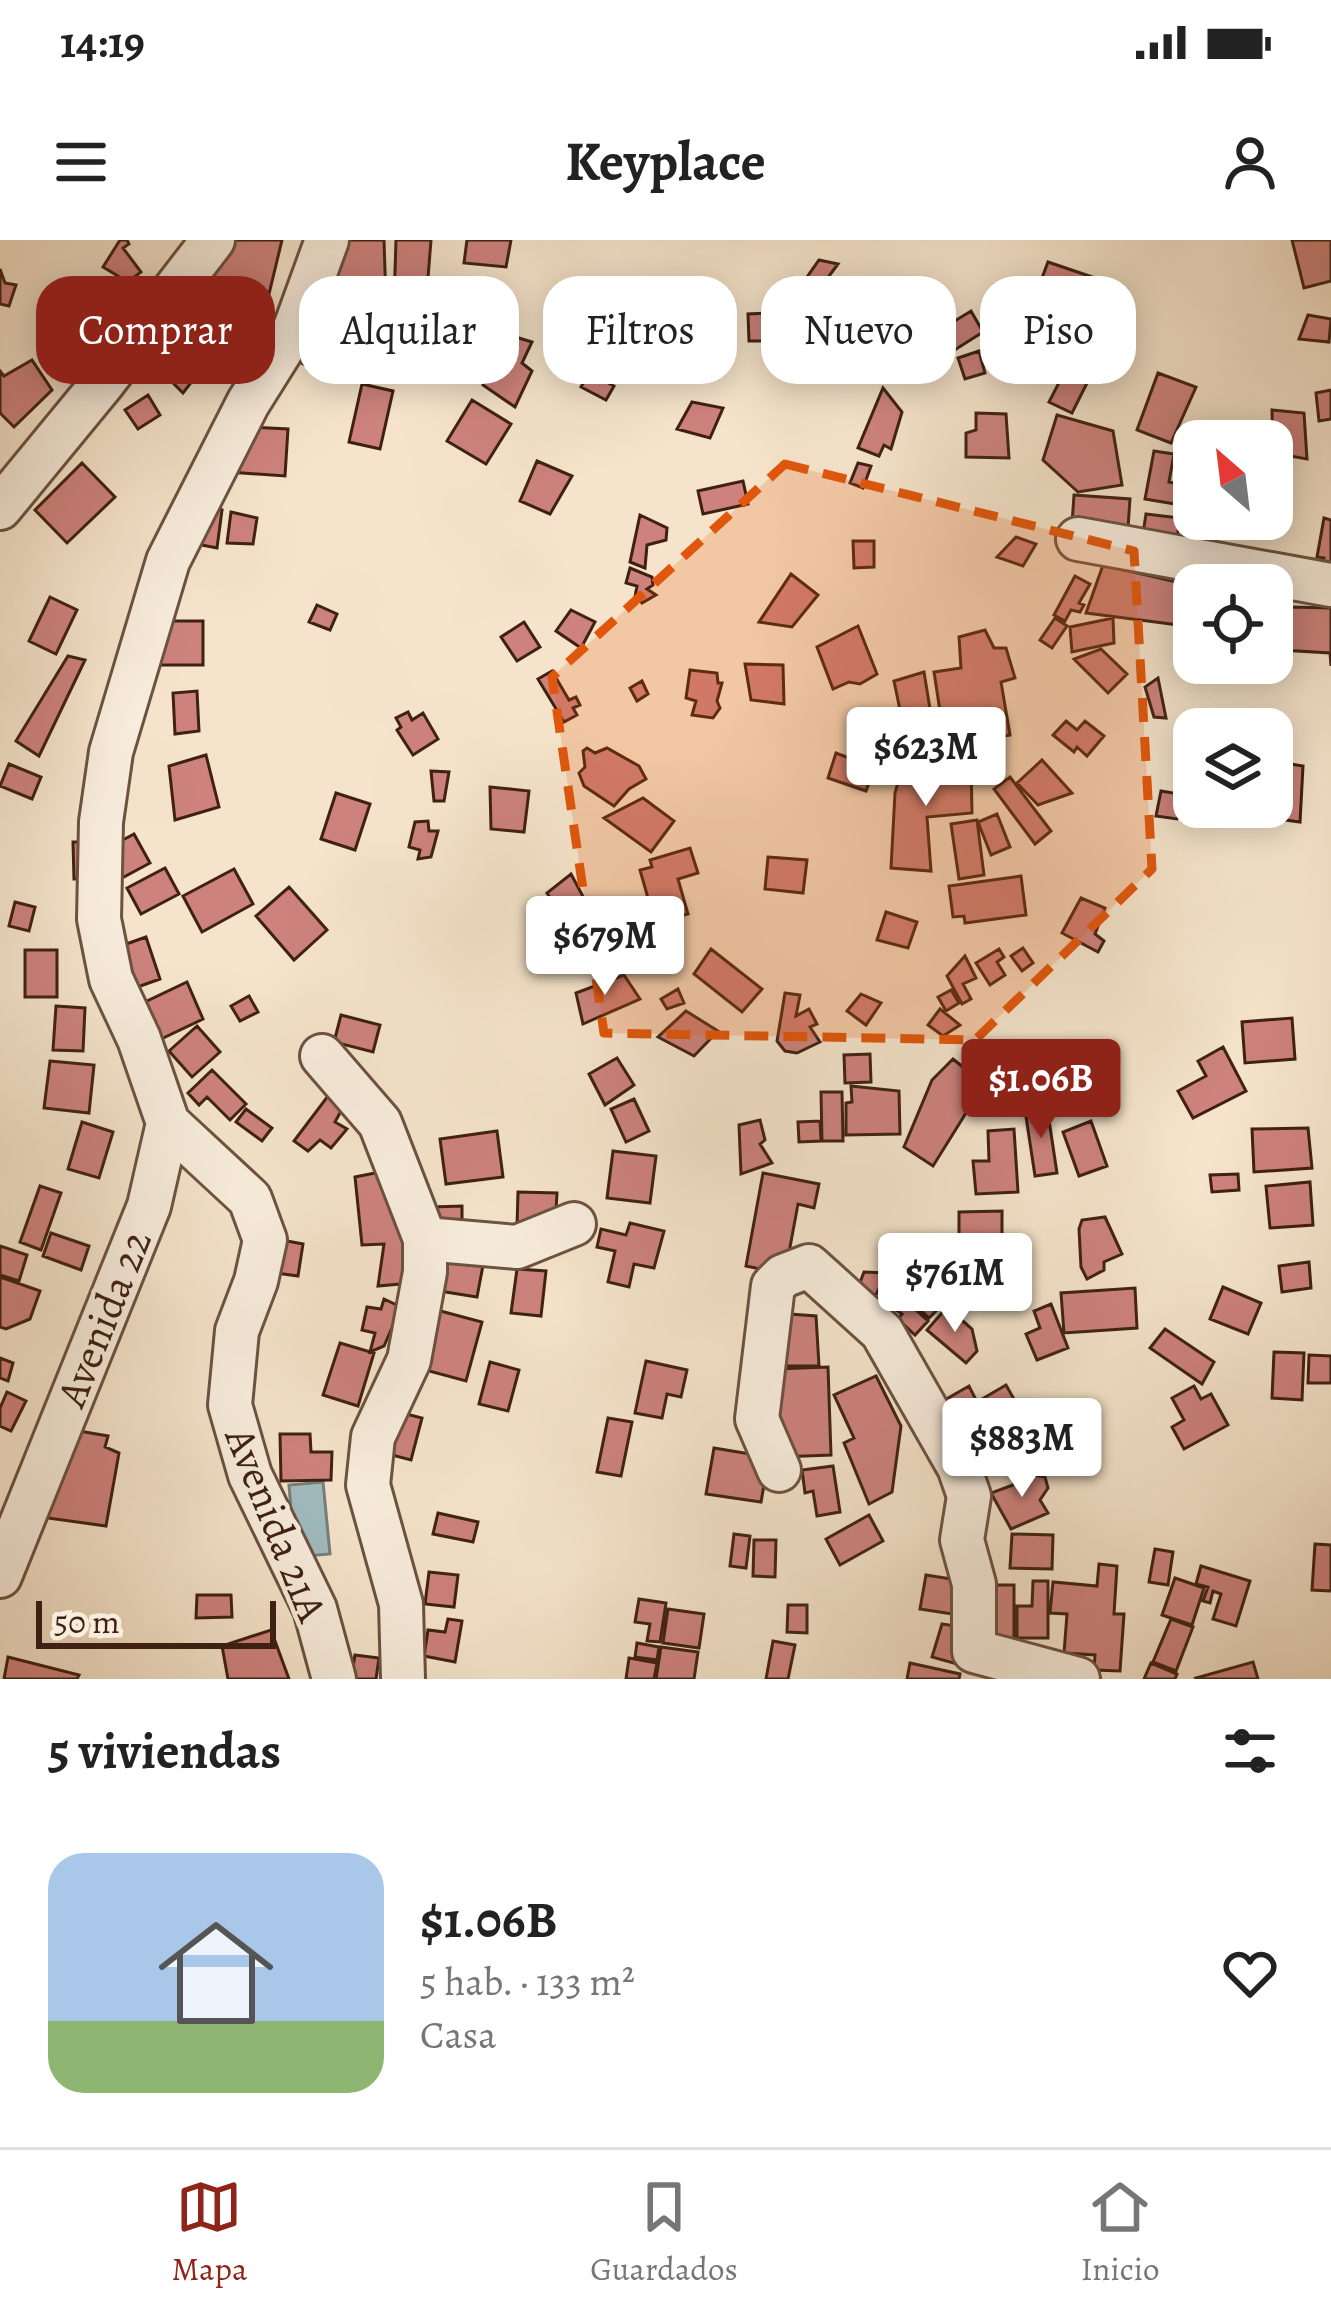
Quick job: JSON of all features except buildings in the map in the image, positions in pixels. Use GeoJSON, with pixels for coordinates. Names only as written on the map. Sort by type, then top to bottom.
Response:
{"type":"FeatureCollection","features":[{"type":"Feature","properties":{"kind":"street"},"geometry":{"type":"LineString","coordinates":[[0,508],[213,240]]}},
{"type":"Feature","properties":{"kind":"street"},"geometry":{"type":"LineString","coordinates":[[168,1123],[139,1039],[111,979],[100,919],[101,822],[111,752],[168,561],[248,403],[295,328],[327,240]]}},
{"type":"Feature","properties":{"kind":"street"},"geometry":{"type":"LineString","coordinates":[[1078,539],[1331,585]]}},
{"type":"Feature","properties":{"kind":"street"},"geometry":{"type":"LineString","coordinates":[[322,1056],[380,1123],[425,1239],[425,1272],[409,1360],[373,1437],[368,1485],[401,1604],[404,1679]]}},
{"type":"Feature","properties":{"kind":"street","name":"Avenida 22"},"geometry":{"type":"LineString","coordinates":[[0,1576],[149,1206],[168,1123]]}},
{"type":"Feature","properties":{"kind":"street","name":"Avenida 21A"},"geometry":{"type":"LineString","coordinates":[[168,1123],[250,1199],[265,1240],[237,1331],[230,1405],[250,1475],[315,1609],[334,1679]]}},
{"type":"Feature","properties":{"kind":"street"},"geometry":{"type":"LineString","coordinates":[[425,1239],[517,1247],[574,1224]]}},
{"type":"Feature","properties":{"kind":"street"},"geometry":{"type":"LineString","coordinates":[[779,1470],[757,1419],[773,1286],[783,1276],[809,1266],[882,1332],[959,1467],[969,1496],[962,1540],[974,1584],[974,1651],[1078,1679]]}},
{"type":"Feature","properties":{"kind":"highlighted area"},"geometry":{"type":"Polygon","coordinates":[[[785,464],[1134,551],[1152,869],[975,1040],[604,1033],[552,677],[785,464]]]}},
{"type":"Feature","properties":{"kind":"water"},"geometry":{"type":"Polygon","coordinates":[[[323,1482],[330,1554],[295,1557],[289,1485],[323,1482]]]}}]}
